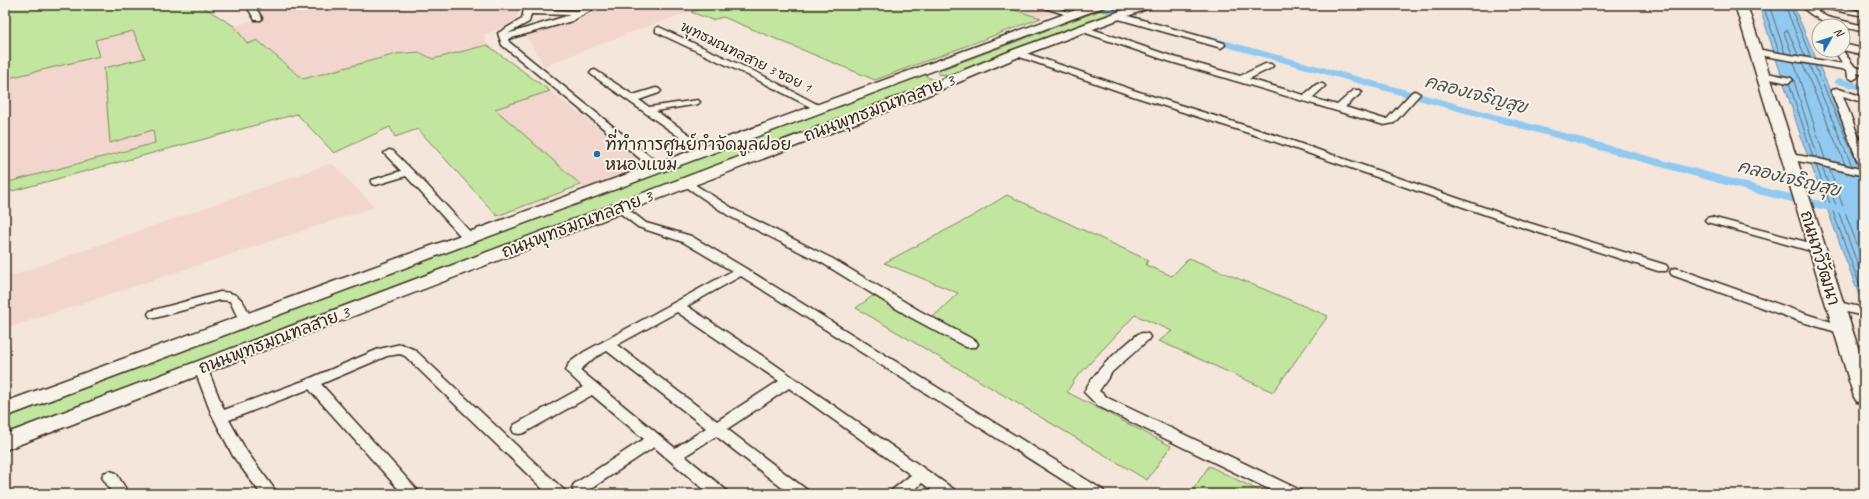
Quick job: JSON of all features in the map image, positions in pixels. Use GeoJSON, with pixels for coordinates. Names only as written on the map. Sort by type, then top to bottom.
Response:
{"type":"FeatureCollection","features":[{"type":"Feature","properties":{"kind":"main road","name":"ถนนพุทธมณฑลสาย 3"},"geometry":{"type":"LineString","coordinates":[[5,442],[956,79],[1017,53],[1148,5]]}},
{"type":"Feature","properties":{"kind":"main road","name":"ถนนทวีวัฒนา"},"geometry":{"type":"LineString","coordinates":[[1741,5],[1864,396]]}},
{"type":"Feature","properties":{"kind":"main road","name":"ถนนพุทธมณฑลสาย 3"},"geometry":{"type":"LineString","coordinates":[[5,410],[1096,7]]}},
{"type":"Feature","properties":{"kind":"main road"},"geometry":{"type":"LineString","coordinates":[[933,67],[929,71],[935,76],[946,79],[956,79]]}},
{"type":"Feature","properties":{"kind":"street"},"geometry":{"type":"LineString","coordinates":[[250,5],[258,18]]}},
{"type":"Feature","properties":{"kind":"street"},"geometry":{"type":"LineString","coordinates":[[503,38],[554,24],[596,5]]}},
{"type":"Feature","properties":{"kind":"street"},"geometry":{"type":"LineString","coordinates":[[1040,5],[1073,15]]}},
{"type":"Feature","properties":{"kind":"street"},"geometry":{"type":"LineString","coordinates":[[1805,5],[1808,10],[1821,17],[1864,29]]}},
{"type":"Feature","properties":{"kind":"street"},"geometry":{"type":"LineString","coordinates":[[1818,5],[1829,5],[1864,14]]}},
{"type":"Feature","properties":{"kind":"street"},"geometry":{"type":"LineString","coordinates":[[579,14],[526,8],[526,20],[502,33],[503,38],[659,169]]}},
{"type":"Feature","properties":{"kind":"street"},"geometry":{"type":"LineString","coordinates":[[1121,15],[1221,45]]}},
{"type":"Feature","properties":{"kind":"street"},"geometry":{"type":"LineString","coordinates":[[1083,29],[1124,44],[1306,98],[1338,109],[1388,122],[1413,96]]}},
{"type":"Feature","properties":{"kind":"street","name":"พุทธมณฑลสาย 3 ซอย 1"},"geometry":{"type":"LineString","coordinates":[[659,30],[757,76],[821,109]]}},
{"type":"Feature","properties":{"kind":"street"},"geometry":{"type":"LineString","coordinates":[[1851,49],[1864,52]]}},
{"type":"Feature","properties":{"kind":"street"},"geometry":{"type":"LineString","coordinates":[[1756,52],[1851,68],[1864,72]]}},
{"type":"Feature","properties":{"kind":"street"},"geometry":{"type":"LineString","coordinates":[[1017,53],[1130,92],[1274,138],[1522,224],[1662,268]]}},
{"type":"Feature","properties":{"kind":"street"},"geometry":{"type":"LineString","coordinates":[[1844,58],[1851,68],[1853,78]]}},
{"type":"Feature","properties":{"kind":"street"},"geometry":{"type":"LineString","coordinates":[[1242,79],[1268,66]]}},
{"type":"Feature","properties":{"kind":"street"},"geometry":{"type":"LineString","coordinates":[[596,73],[630,100],[706,151]]}},
{"type":"Feature","properties":{"kind":"street"},"geometry":{"type":"LineString","coordinates":[[1763,75],[1788,80]]}},
{"type":"Feature","properties":{"kind":"street"},"geometry":{"type":"LineString","coordinates":[[1306,98],[1320,86]]}},
{"type":"Feature","properties":{"kind":"street"},"geometry":{"type":"LineString","coordinates":[[630,100],[656,91]]}},
{"type":"Feature","properties":{"kind":"street"},"geometry":{"type":"LineString","coordinates":[[1338,109],[1357,92]]}},
{"type":"Feature","properties":{"kind":"street"},"geometry":{"type":"LineString","coordinates":[[1864,100],[1836,92],[1864,165]]}},
{"type":"Feature","properties":{"kind":"street"},"geometry":{"type":"LineString","coordinates":[[647,110],[695,102]]}},
{"type":"Feature","properties":{"kind":"street"},"geometry":{"type":"LineString","coordinates":[[389,153],[470,239]]}},
{"type":"Feature","properties":{"kind":"street"},"geometry":{"type":"LineString","coordinates":[[1790,157],[1815,161],[1864,173]]}},
{"type":"Feature","properties":{"kind":"street"},"geometry":{"type":"LineString","coordinates":[[376,182],[408,172]]}},
{"type":"Feature","properties":{"kind":"street"},"geometry":{"type":"LineString","coordinates":[[686,182],[715,204],[756,227],[816,256],[873,287],[915,314],[971,344]]}},
{"type":"Feature","properties":{"kind":"street"},"geometry":{"type":"LineString","coordinates":[[620,208],[641,225],[658,231],[673,233],[687,239],[741,271],[1097,494]]}},
{"type":"Feature","properties":{"kind":"street"},"geometry":{"type":"LineString","coordinates":[[1711,220],[1818,250]]}},
{"type":"Feature","properties":{"kind":"street"},"geometry":{"type":"LineString","coordinates":[[720,494],[653,440],[573,372],[574,366],[608,345],[741,271]]}},
{"type":"Feature","properties":{"kind":"street"},"geometry":{"type":"LineString","coordinates":[[1676,272],[1804,318],[1838,316],[1864,312]]}},
{"type":"Feature","properties":{"kind":"street"},"geometry":{"type":"LineString","coordinates":[[155,314],[220,296],[230,296],[235,299],[246,322]]}},
{"type":"Feature","properties":{"kind":"street"},"geometry":{"type":"LineString","coordinates":[[678,306],[789,381],[949,494]]}},
{"type":"Feature","properties":{"kind":"street"},"geometry":{"type":"LineString","coordinates":[[1838,316],[1864,319]]}},
{"type":"Feature","properties":{"kind":"street"},"geometry":{"type":"LineString","coordinates":[[1142,338],[1107,368],[1094,385],[1091,392],[1103,402],[1294,494]]}},
{"type":"Feature","properties":{"kind":"street"},"geometry":{"type":"LineString","coordinates":[[608,345],[801,494]]}},
{"type":"Feature","properties":{"kind":"street"},"geometry":{"type":"LineString","coordinates":[[221,417],[312,383],[384,352],[401,350],[410,353],[558,494]]}},
{"type":"Feature","properties":{"kind":"street"},"geometry":{"type":"LineString","coordinates":[[201,368],[221,417],[242,456],[270,494]]}},
{"type":"Feature","properties":{"kind":"street"},"geometry":{"type":"LineString","coordinates":[[674,456],[714,428],[789,381]]}},
{"type":"Feature","properties":{"kind":"street"},"geometry":{"type":"LineString","coordinates":[[312,383],[413,494]]}},
{"type":"Feature","properties":{"kind":"street"},"geometry":{"type":"LineString","coordinates":[[519,429],[593,388]]}},
{"type":"Feature","properties":{"kind":"street"},"geometry":{"type":"LineString","coordinates":[[580,488],[653,440]]}},
{"type":"Feature","properties":{"kind":"street"},"geometry":{"type":"LineString","coordinates":[[898,494],[922,475]]}},
{"type":"Feature","properties":{"kind":"street"},"geometry":{"type":"LineString","coordinates":[[110,477],[121,494]]}},
{"type":"Feature","properties":{"kind":"shaded area"},"geometry":{"type":"Polygon","coordinates":[[[5,5],[200,5],[234,26],[262,18],[261,10],[282,5],[515,5],[520,9],[516,19],[507,25],[484,35],[487,45],[433,59],[419,52],[396,54],[303,79],[257,40],[249,44],[155,143],[5,183],[5,5]]]}},
{"type":"Feature","properties":{"kind":"shaded area"},"geometry":{"type":"Polygon","coordinates":[[[602,5],[711,5],[651,25],[544,66],[523,31],[602,5]]]}},
{"type":"Feature","properties":{"kind":"shaded area"},"geometry":{"type":"Polygon","coordinates":[[[1033,5],[1076,5],[1041,18],[1021,12],[1033,5]]]}},
{"type":"Feature","properties":{"kind":"shaded area"},"geometry":{"type":"Polygon","coordinates":[[[550,91],[648,165],[586,190],[494,109],[550,91]]]}},
{"type":"Feature","properties":{"kind":"shaded area"},"geometry":{"type":"Polygon","coordinates":[[[332,163],[375,207],[5,329],[5,278],[332,163]]]}},
{"type":"Feature","properties":{"kind":"green space"},"geometry":{"type":"Polygon","coordinates":[[[5,5],[200,5],[234,26],[248,44],[257,40],[303,79],[396,54],[419,52],[433,59],[487,45],[550,91],[495,109],[581,185],[497,216],[418,129],[395,137],[390,127],[334,153],[297,114],[5,193],[5,183],[155,143],[153,130],[110,143],[104,68],[145,58],[133,31],[95,40],[100,56],[5,79],[5,5]]]}},
{"type":"Feature","properties":{"kind":"green space"},"geometry":{"type":"Polygon","coordinates":[[[711,5],[998,5],[1041,18],[875,80],[723,17],[712,20],[691,12],[711,5]]]}},
{"type":"Feature","properties":{"kind":"green space"},"geometry":{"type":"Polygon","coordinates":[[[1101,10],[1115,15],[949,75],[937,74],[940,70],[1101,10]]]}},
{"type":"Feature","properties":{"kind":"green space"},"geometry":{"type":"Polygon","coordinates":[[[925,74],[927,77],[937,81],[5,435],[5,418],[925,74]]]}},
{"type":"Feature","properties":{"kind":"green space"},"geometry":{"type":"Polygon","coordinates":[[[1007,195],[1148,260],[1146,265],[1172,276],[1189,258],[1328,316],[1273,392],[1159,341],[1172,331],[1135,315],[1075,379],[1067,392],[1171,446],[1147,480],[856,308],[874,295],[933,317],[958,293],[884,263],[971,217],[1007,195]]]}},
{"type":"Feature","properties":{"kind":"green space"},"geometry":{"type":"Polygon","coordinates":[[[1209,466],[1266,494],[1190,494],[1209,466]]]}},
{"type":"Feature","properties":{"kind":"water"},"geometry":{"type":"Polygon","coordinates":[[[1759,5],[1793,5],[1811,47],[1811,58],[1816,58],[1864,170],[1864,309],[1803,143],[1759,5]]]}},
{"type":"Feature","properties":{"kind":"waterway","name":"คลองเจริญสุข"},"geometry":{"type":"LineString","coordinates":[[1095,5],[1133,18]]}},
{"type":"Feature","properties":{"kind":"waterway","name":"คลองเจริญสุข"},"geometry":{"type":"LineString","coordinates":[[1208,39],[1766,192],[1843,210]]}},
{"type":"Feature","properties":{"kind":"waterway"},"geometry":{"type":"LineString","coordinates":[[1839,81],[1864,88]]}},
{"type":"Feature","properties":{"kind":"place","name":"ที่ทำการศูนย์กำจัดมูลฝอย หนองแขม"},"geometry":{"type":"Point","coordinates":[597,154]}}]}
